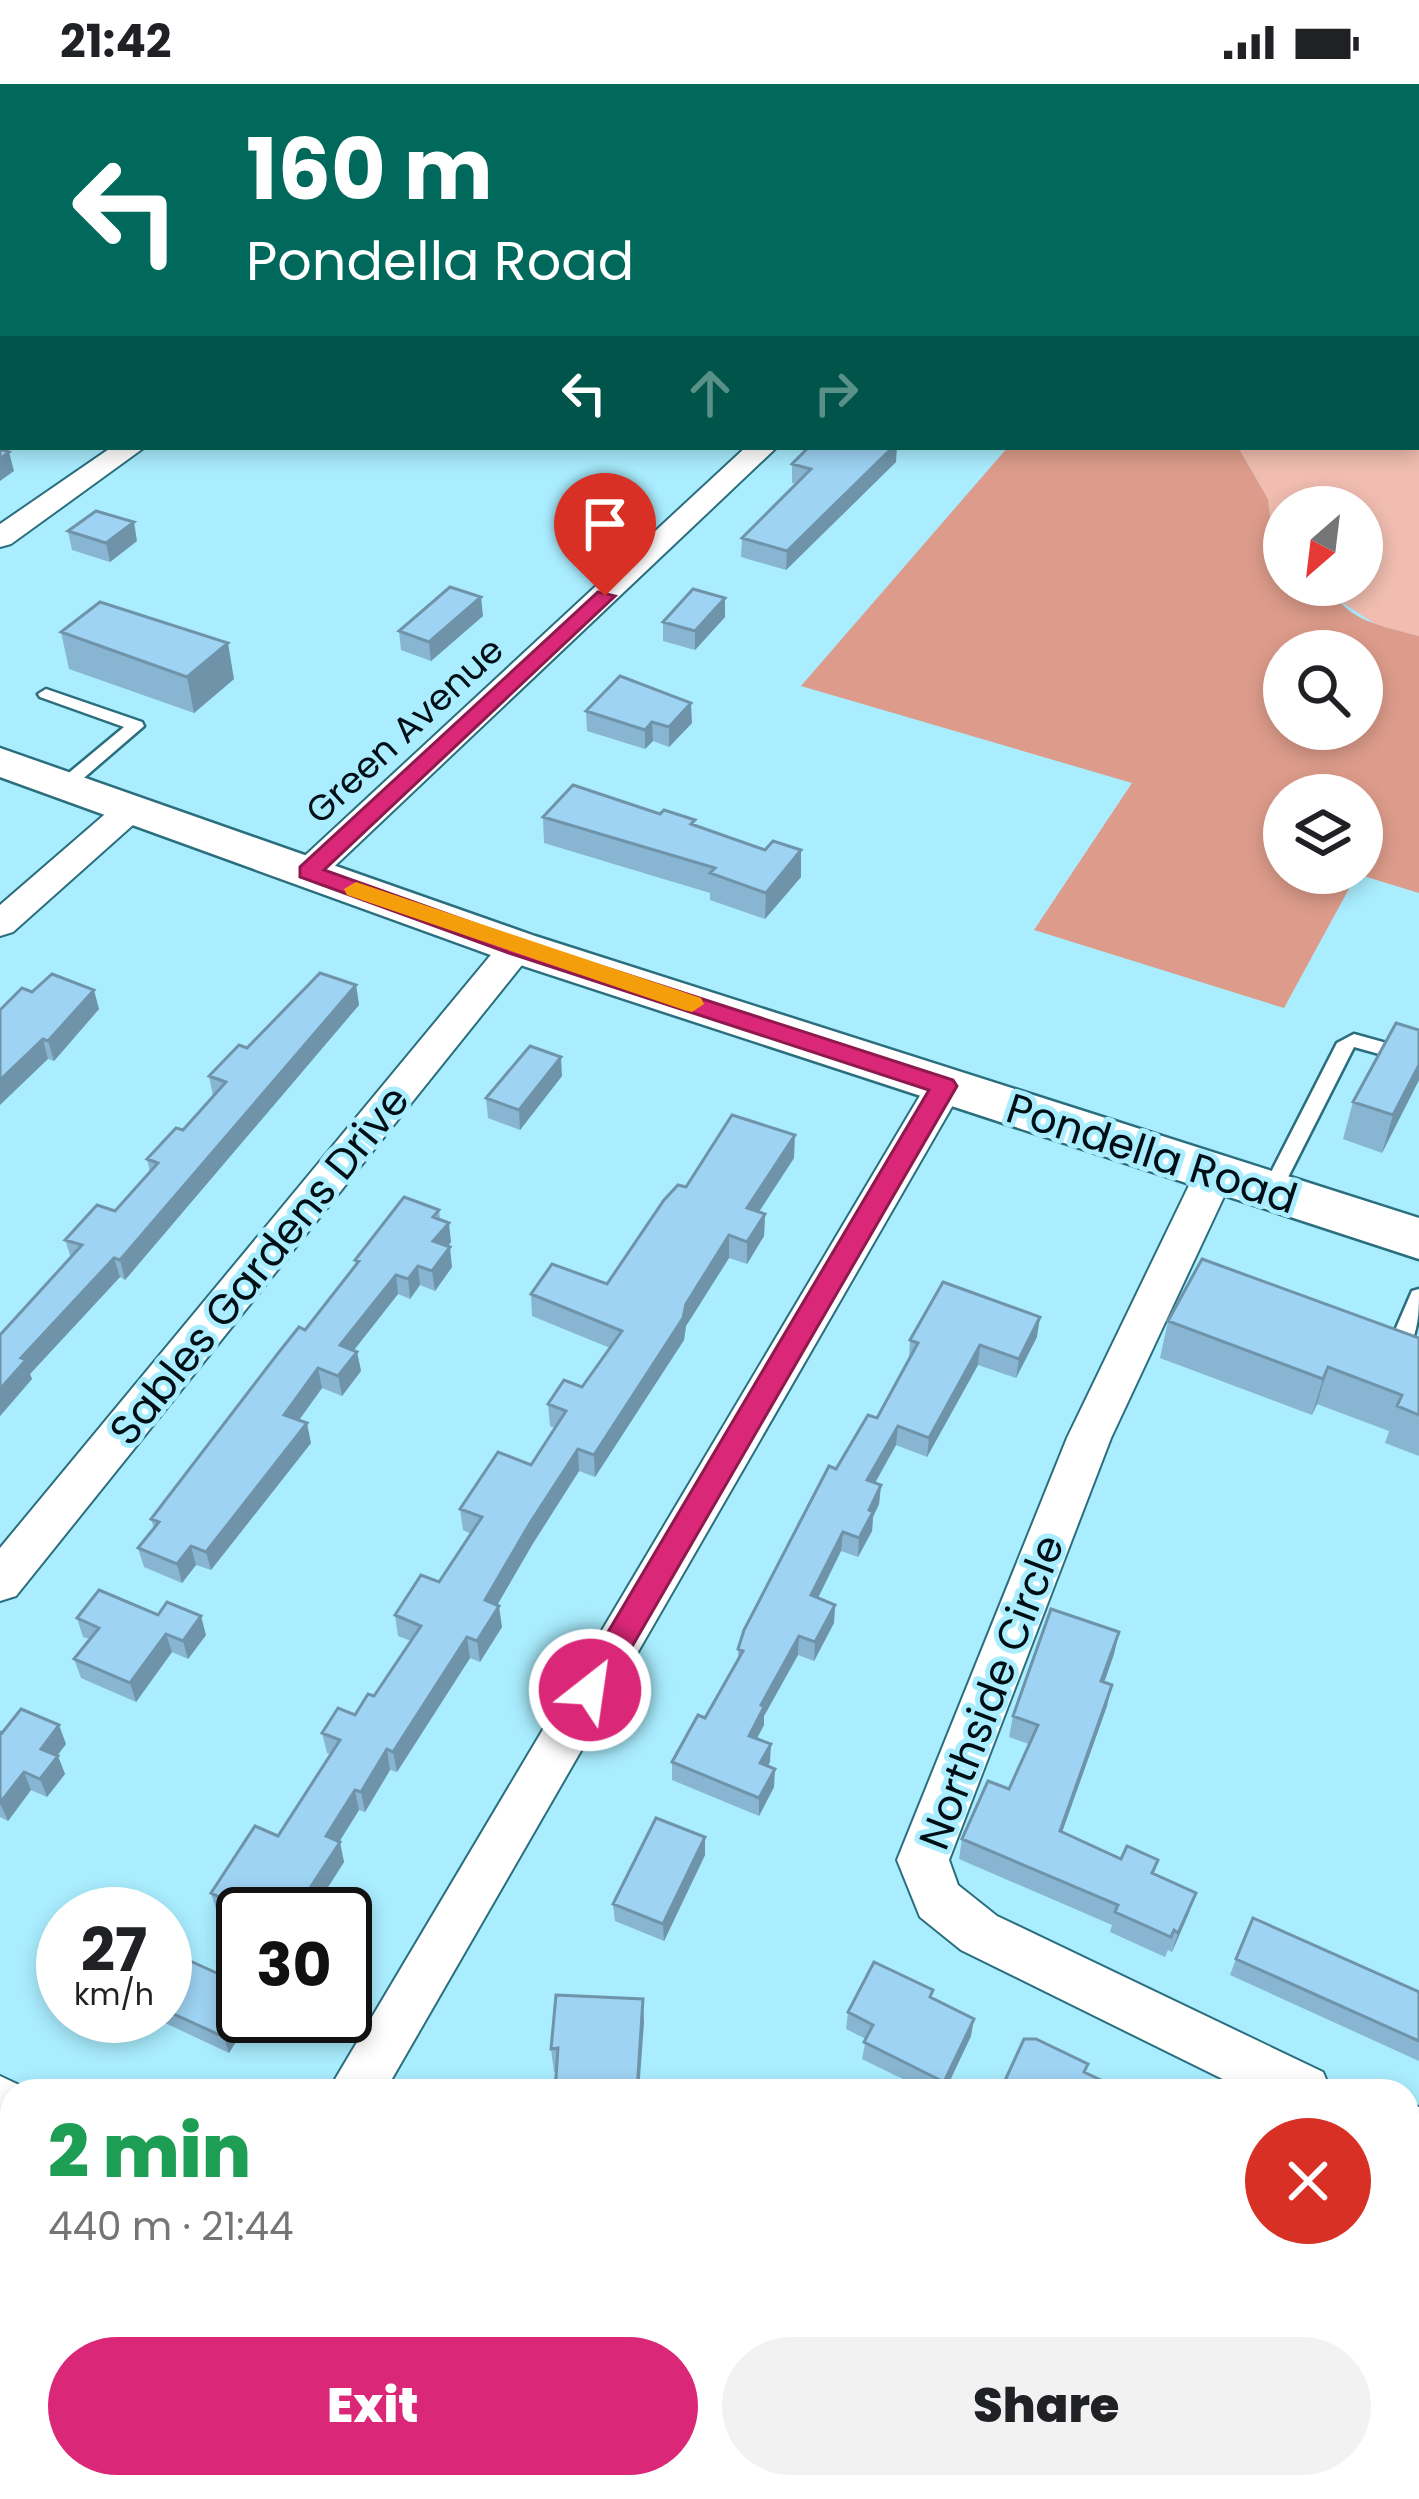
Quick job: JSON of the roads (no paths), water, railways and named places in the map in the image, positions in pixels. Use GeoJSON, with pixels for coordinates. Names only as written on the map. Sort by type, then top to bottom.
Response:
{"type":"FeatureCollection","features":[{"type":"Feature","properties":{"kind":"main road","name":"Pondella Road"},"geometry":{"type":"LineString","coordinates":[[0,762],[517,947],[1271,1192],[1415,1228]]}},
{"type":"Feature","properties":{"kind":"street"},"geometry":{"type":"LineString","coordinates":[[0,538],[127,450]]}},
{"type":"Feature","properties":{"kind":"street","name":"Green Avenue"},"geometry":{"type":"LineString","coordinates":[[308,872],[760,450]]}},
{"type":"Feature","properties":{"kind":"street"},"geometry":{"type":"LineString","coordinates":[[0,924],[131,809]]}},
{"type":"Feature","properties":{"kind":"street","name":"Sables Gardens Drive"},"geometry":{"type":"LineString","coordinates":[[0,1582],[517,947]]}},
{"type":"Feature","properties":{"kind":"street"},"geometry":{"type":"LineString","coordinates":[[362,2079],[944,1086]]}},
{"type":"Feature","properties":{"kind":"street","name":"Northside Circle"},"geometry":{"type":"LineString","coordinates":[[1215,1173],[1185,1259],[1089,1438],[923,1860],[938,1900],[979,1933],[1279,2079]]}},
{"type":"Feature","properties":{"kind":"lane"},"geometry":{"type":"LineString","coordinates":[[46,694],[136,726],[65,785]]}},
{"type":"Feature","properties":{"kind":"lane"},"geometry":{"type":"LineString","coordinates":[[1271,1192],[1347,1042],[1419,1059]]}},
{"type":"Feature","properties":{"kind":"lane"},"geometry":{"type":"LineString","coordinates":[[1402,1335],[1419,1297]]}}]}
